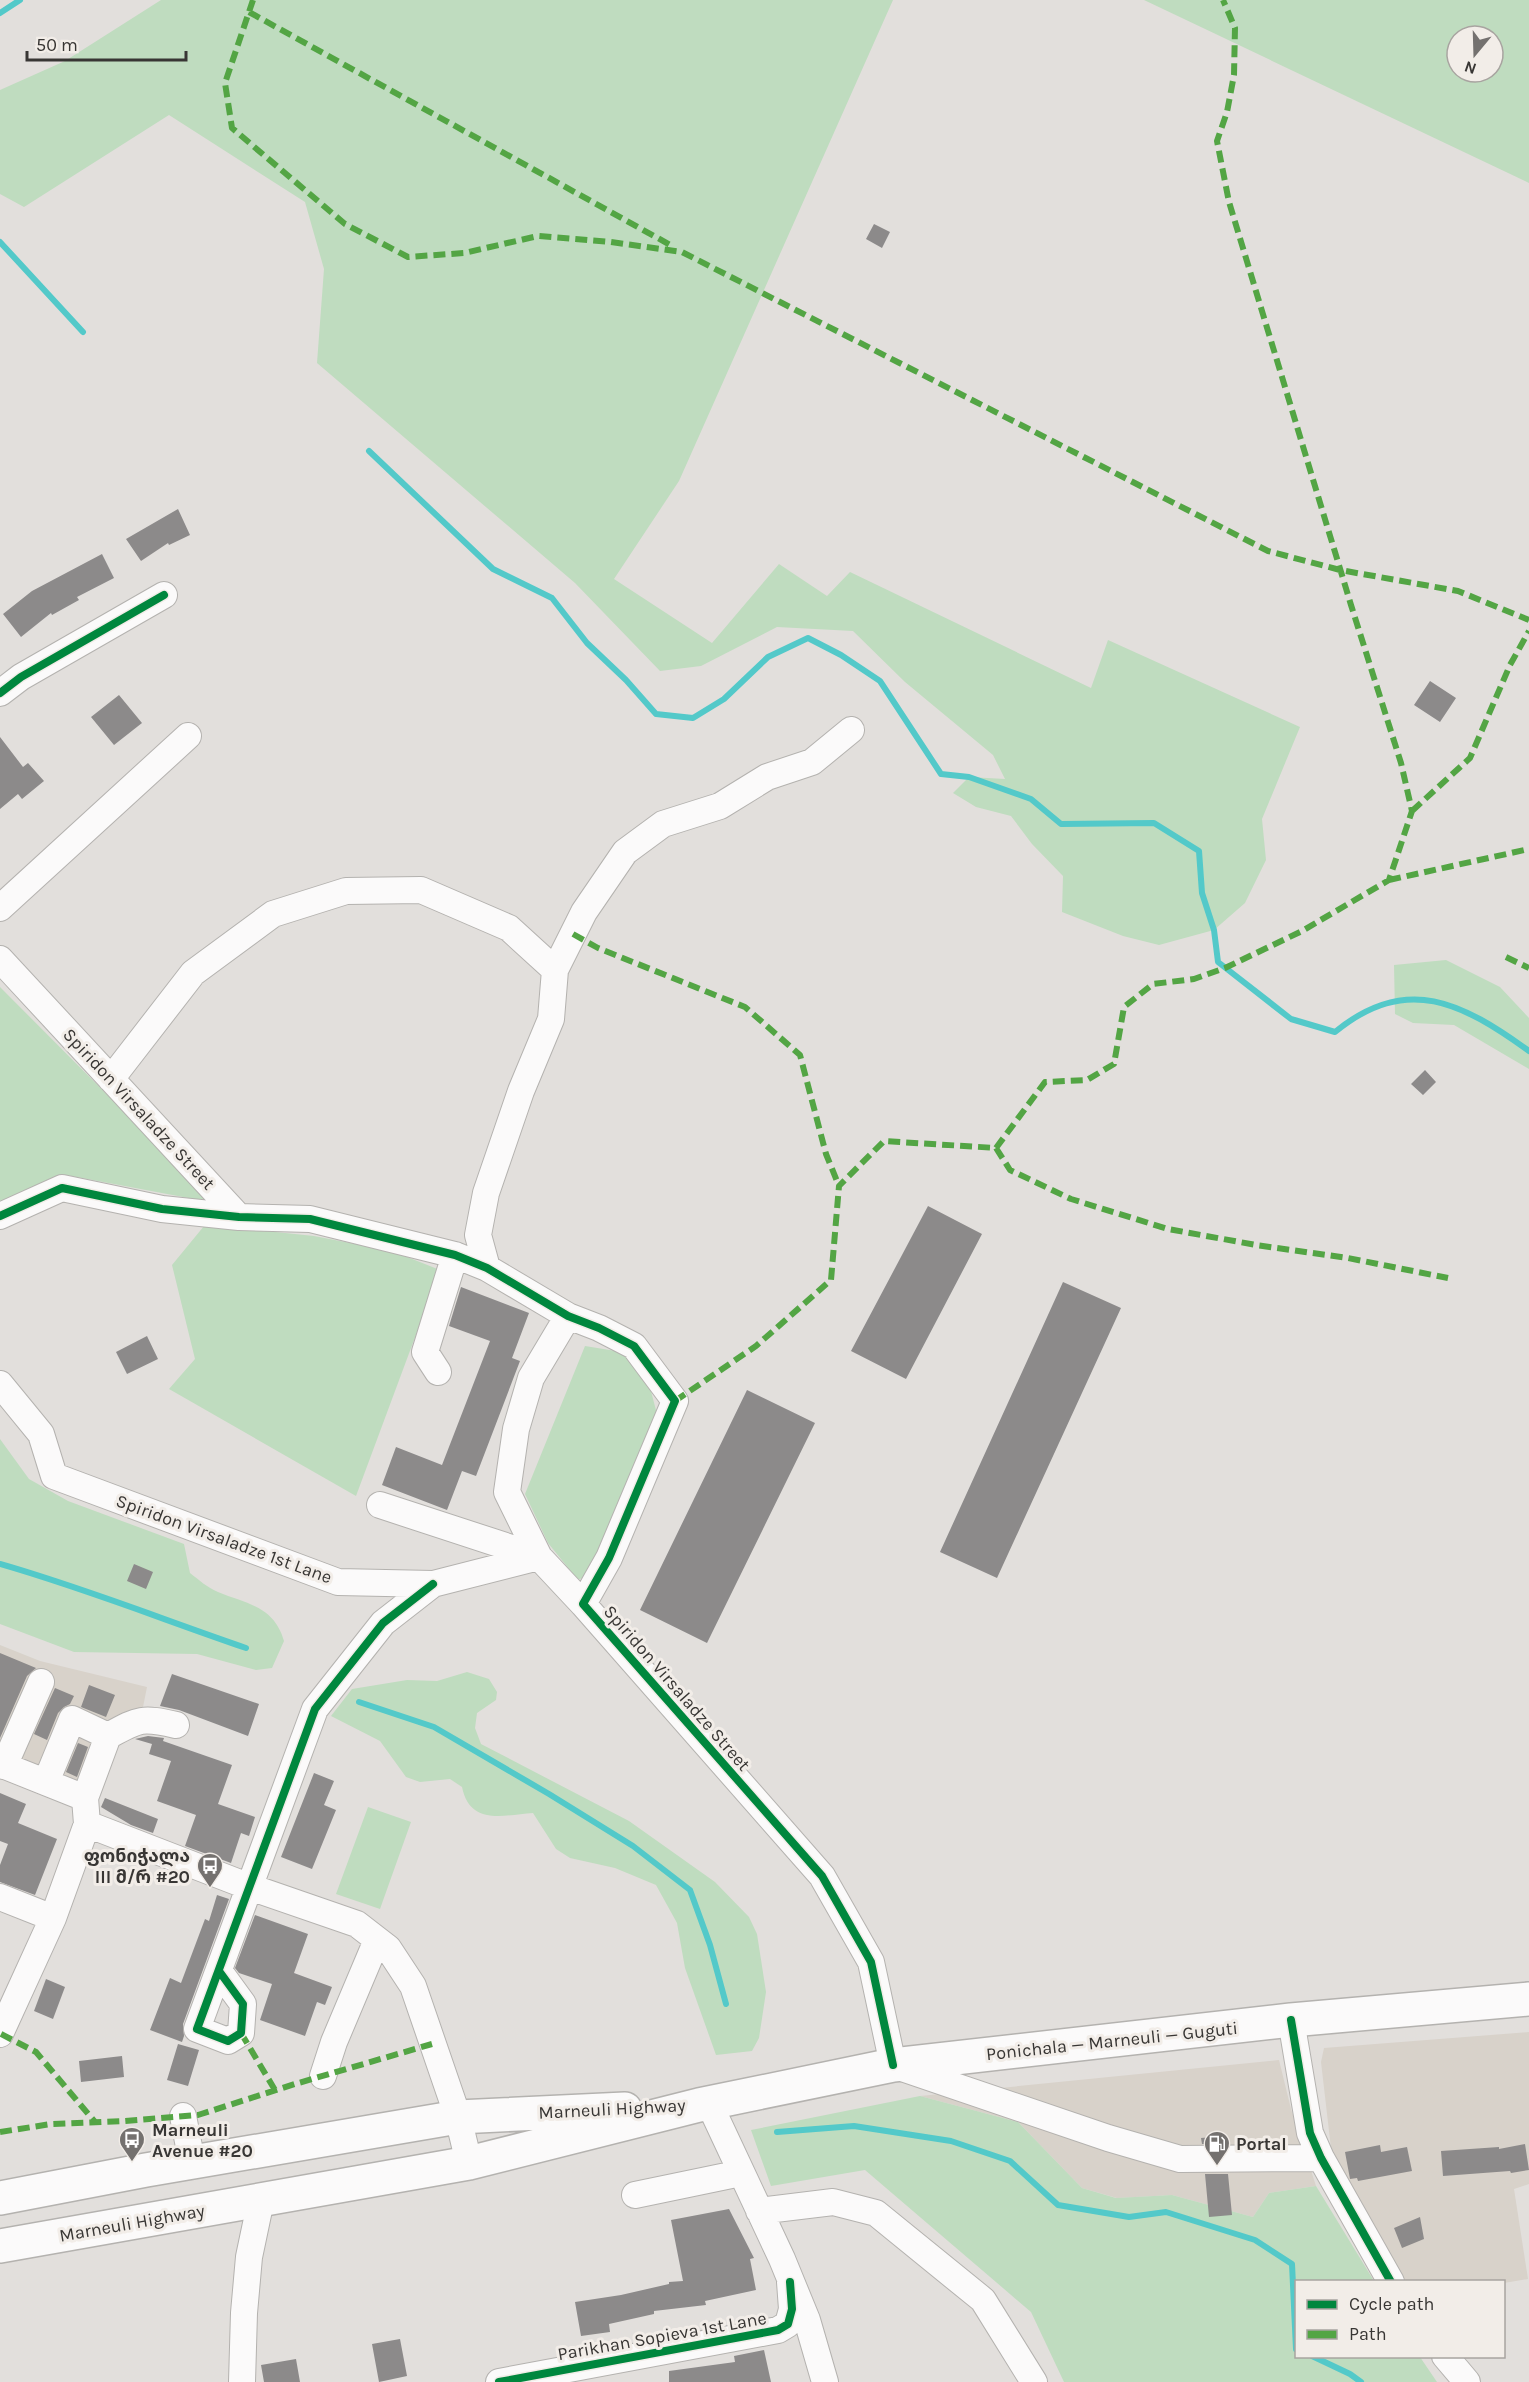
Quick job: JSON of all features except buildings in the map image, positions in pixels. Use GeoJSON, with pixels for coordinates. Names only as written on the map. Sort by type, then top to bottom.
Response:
{"type":"FeatureCollection","features":[{"type":"Feature","properties":{"kind":"highway","name":"Ponichala — Marneuli — Guguti"},"geometry":{"type":"LineString","coordinates":[[704,2104],[893,2065],[1292,2020],[1529,1999]]}},
{"type":"Feature","properties":{"kind":"highway","name":"Marneuli Highway"},"geometry":{"type":"LineString","coordinates":[[0,2198],[192,2162],[458,2117],[704,2104]]}},
{"type":"Feature","properties":{"kind":"highway","name":"Marneuli Highway"},"geometry":{"type":"LineString","coordinates":[[0,2246],[469,2163],[704,2104]]}},
{"type":"Feature","properties":{"kind":"street"},"geometry":{"type":"LineString","coordinates":[[0,693],[21,677],[164,595]]}},
{"type":"Feature","properties":{"kind":"street"},"geometry":{"type":"LineString","coordinates":[[487,1268],[478,1235],[486,1193],[521,1091],[551,1019],[555,970],[584,912],[625,852],[663,825],[720,806],[767,777],[812,762],[851,730]]}},
{"type":"Feature","properties":{"kind":"street"},"geometry":{"type":"LineString","coordinates":[[0,908],[188,736]]}},
{"type":"Feature","properties":{"kind":"street"},"geometry":{"type":"LineString","coordinates":[[111,1079],[193,973],[273,914],[346,891],[421,890],[509,928],[555,970]]}},
{"type":"Feature","properties":{"kind":"street","name":"Spiridon Virsaladze Street"},"geometry":{"type":"LineString","coordinates":[[0,959],[239,1217],[310,1219],[456,1255],[487,1268],[568,1316],[599,1328],[634,1346],[675,1401],[609,1558],[583,1604],[822,1876],[872,1962],[893,2065]]}},
{"type":"Feature","properties":{"kind":"street"},"geometry":{"type":"LineString","coordinates":[[0,1216],[62,1188],[162,1209],[239,1217]]}},
{"type":"Feature","properties":{"kind":"street"},"geometry":{"type":"LineString","coordinates":[[438,1372],[424,1352],[456,1255]]}},
{"type":"Feature","properties":{"kind":"street"},"geometry":{"type":"LineString","coordinates":[[568,1316],[531,1378],[516,1429],[507,1492],[539,1557],[583,1604]]}},
{"type":"Feature","properties":{"kind":"street","name":"Spiridon Virsaladze 1st Lane"},"geometry":{"type":"LineString","coordinates":[[0,1384],[41,1434],[54,1476],[338,1582],[433,1584],[539,1557]]}},
{"type":"Feature","properties":{"kind":"street"},"geometry":{"type":"LineString","coordinates":[[380,1505],[539,1557]]}},
{"type":"Feature","properties":{"kind":"street"},"geometry":{"type":"LineString","coordinates":[[219,1971],[315,1708],[383,1623],[433,1584]]}},
{"type":"Feature","properties":{"kind":"street"},"geometry":{"type":"LineString","coordinates":[[41,1682],[2,1765],[85,1798]]}},
{"type":"Feature","properties":{"kind":"street"},"geometry":{"type":"LineString","coordinates":[[46,1782],[72,1719],[108,1736]]}},
{"type":"Feature","properties":{"kind":"street"},"geometry":{"type":"LineString","coordinates":[[0,2034],[53,1918],[87,1824],[85,1798],[108,1736],[136,1720],[152,1720],[176,1725]]}},
{"type":"Feature","properties":{"kind":"street"},"geometry":{"type":"LineString","coordinates":[[87,1824],[250,1887],[357,1924],[388,1948],[413,1986],[458,2117],[469,2163]]}},
{"type":"Feature","properties":{"kind":"street"},"geometry":{"type":"LineString","coordinates":[[0,1897],[53,1918]]}},
{"type":"Feature","properties":{"kind":"street"},"geometry":{"type":"LineString","coordinates":[[323,2076],[334,2042],[377,1940]]}},
{"type":"Feature","properties":{"kind":"street"},"geometry":{"type":"LineString","coordinates":[[1292,2020],[1310,2133],[1321,2158],[1390,2280]]}},
{"type":"Feature","properties":{"kind":"street"},"geometry":{"type":"LineString","coordinates":[[893,2065],[1108,2138],[1180,2159],[1321,2158]]}},
{"type":"Feature","properties":{"kind":"street"},"geometry":{"type":"LineString","coordinates":[[704,2104],[741,2173],[782,2259],[807,2320],[825,2382]]}},
{"type":"Feature","properties":{"kind":"street"},"geometry":{"type":"LineString","coordinates":[[183,2116],[192,2162]]}},
{"type":"Feature","properties":{"kind":"street"},"geometry":{"type":"LineString","coordinates":[[635,2195],[741,2173]]}},
{"type":"Feature","properties":{"kind":"street"},"geometry":{"type":"LineString","coordinates":[[242,2382],[244,2313],[249,2257],[261,2200]]}},
{"type":"Feature","properties":{"kind":"street"},"geometry":{"type":"LineString","coordinates":[[759,2211],[833,2202],[876,2213],[983,2300],[1034,2382]]}},
{"type":"Feature","properties":{"kind":"street","name":"Parikhan Sopieva 1st Lane"},"geometry":{"type":"LineString","coordinates":[[499,2382],[778,2330],[788,2324],[792,2309],[790,2282]]}},
{"type":"Feature","properties":{"kind":"street"},"geometry":{"type":"LineString","coordinates":[[1447,2358],[1467,2382]]}},
{"type":"Feature","properties":{"kind":"shaded area"},"geometry":{"type":"Polygon","coordinates":[[[0,1645],[40,1661],[147,1687],[142,1712],[83,1792],[0,1757],[0,1645]]]}},
{"type":"Feature","properties":{"kind":"shaded area"},"geometry":{"type":"Polygon","coordinates":[[[1529,2032],[1529,2184],[1514,2189],[1528,2279],[1505,2283],[1505,2280],[1403,2280],[1332,2157],[1321,2062],[1324,2048],[1529,2032]]]}},
{"type":"Feature","properties":{"kind":"shaded area"},"geometry":{"type":"Polygon","coordinates":[[[1279,2060],[1291,2109],[1316,2186],[1269,2193],[1253,2217],[1172,2195],[1117,2198],[1082,2188],[1018,2122],[920,2096],[1279,2060]]]}},
{"type":"Feature","properties":{"kind":"green space"},"geometry":{"type":"Polygon","coordinates":[[[161,0],[893,0],[679,481],[614,579],[712,643],[779,564],[827,596],[850,572],[1091,688],[1108,640],[1300,727],[1262,819],[1266,860],[1245,903],[1214,930],[1159,945],[1123,936],[1062,912],[1063,876],[1032,844],[1011,816],[976,807],[953,793],[969,777],[1005,779],[993,755],[905,682],[853,631],[777,627],[701,666],[660,671],[575,583],[317,363],[324,269],[305,202],[169,115],[24,207],[0,194],[0,90],[65,61],[161,0]]]}},
{"type":"Feature","properties":{"kind":"green space"},"geometry":{"type":"Polygon","coordinates":[[[1144,0],[1529,0],[1529,183],[1144,0]]]}},
{"type":"Feature","properties":{"kind":"green space"},"geometry":{"type":"Polygon","coordinates":[[[1446,960],[1500,987],[1529,1018],[1529,1069],[1454,1025],[1413,1023],[1395,1014],[1394,965],[1446,960]]]}},
{"type":"Feature","properties":{"kind":"green space"},"geometry":{"type":"Polygon","coordinates":[[[0,987],[215,1203],[66,1175],[0,1201],[0,987]]]}},
{"type":"Feature","properties":{"kind":"green space"},"geometry":{"type":"Polygon","coordinates":[[[209,1220],[226,1227],[314,1236],[392,1251],[440,1270],[356,1496],[169,1389],[195,1359],[172,1265],[209,1220]]]}},
{"type":"Feature","properties":{"kind":"green space"},"geometry":{"type":"Polygon","coordinates":[[[585,1346],[628,1353],[647,1376],[657,1414],[590,1574],[578,1580],[548,1543],[525,1494],[585,1346]]]}},
{"type":"Feature","properties":{"kind":"green space"},"geometry":{"type":"Polygon","coordinates":[[[0,1439],[29,1479],[68,1501],[184,1544],[190,1573],[214,1590],[266,1613],[274,1620],[284,1641],[272,1668],[256,1670],[197,1654],[74,1652],[0,1624],[0,1439]]]}},
{"type":"Feature","properties":{"kind":"green space"},"geometry":{"type":"Polygon","coordinates":[[[467,1672],[489,1679],[497,1692],[496,1700],[477,1713],[475,1728],[481,1744],[629,1821],[715,1882],[749,1917],[757,1934],[766,1992],[759,2038],[752,2051],[716,2055],[685,1968],[677,1923],[656,1885],[615,1868],[570,1858],[556,1849],[533,1813],[499,1816],[480,1813],[472,1808],[462,1787],[450,1779],[420,1782],[406,1777],[380,1741],[331,1716],[352,1689],[407,1680],[437,1681],[467,1672]]]}},
{"type":"Feature","properties":{"kind":"green space"},"geometry":{"type":"Polygon","coordinates":[[[368,1807],[411,1822],[380,1909],[336,1894],[368,1807]]]}},
{"type":"Feature","properties":{"kind":"green space"},"geometry":{"type":"Polygon","coordinates":[[[920,2096],[1018,2122],[1082,2188],[1116,2198],[1172,2195],[1253,2217],[1269,2193],[1316,2186],[1373,2280],[1295,2280],[1295,2358],[1421,2358],[1437,2382],[1064,2382],[1031,2312],[865,2170],[771,2186],[751,2130],[920,2096]]]}},
{"type":"Feature","properties":{"kind":"waterway"},"geometry":{"type":"LineString","coordinates":[[0,13],[20,0]]}},
{"type":"Feature","properties":{"kind":"waterway"},"geometry":{"type":"LineString","coordinates":[[0,242],[83,332]]}},
{"type":"Feature","properties":{"kind":"waterway"},"geometry":{"type":"LineString","coordinates":[[369,451],[493,569],[552,598],[587,643],[626,680],[656,714],[693,718],[724,699],[768,657],[808,638],[841,655],[880,681],[941,774],[969,777],[1031,799],[1061,824],[1154,823],[1199,851],[1202,893],[1214,930],[1218,962],[1291,1019],[1335,1032],[1361,1014],[1386,1003],[1410,999],[1434,1001],[1481,1019],[1529,1051]]}},
{"type":"Feature","properties":{"kind":"waterway"},"geometry":{"type":"LineString","coordinates":[[0,1564],[246,1648]]}},
{"type":"Feature","properties":{"kind":"waterway"},"geometry":{"type":"LineString","coordinates":[[359,1702],[434,1727],[633,1846],[690,1890],[710,1945],[726,2004]]}},
{"type":"Feature","properties":{"kind":"waterway"},"geometry":{"type":"LineString","coordinates":[[777,2132],[854,2126],[951,2141],[1010,2161],[1058,2205],[1129,2217],[1166,2212],[1255,2240],[1292,2264],[1295,2328]]}},
{"type":"Feature","properties":{"kind":"waterway"},"geometry":{"type":"LineString","coordinates":[[1316,2358],[1350,2374],[1361,2382]]}},
{"type":"Feature","properties":{"kind":"marked path"},"geometry":{"type":"LineString","coordinates":[[253,0],[225,83],[232,128],[345,224],[408,257],[464,253],[538,236],[611,242],[682,252],[1268,551],[1340,570],[1458,591],[1529,620]]}},
{"type":"Feature","properties":{"kind":"marked path"},"geometry":{"type":"LineString","coordinates":[[675,1401],[756,1346],[831,1280],[839,1186],[884,1141],[996,1148],[1045,1082],[1087,1080],[1114,1064],[1124,1007],[1153,984],[1194,979],[1225,968],[1302,931],[1389,880],[1412,811],[1401,763],[1229,202],[1217,141],[1227,112],[1234,75],[1235,28],[1223,0]]}},
{"type":"Feature","properties":{"kind":"marked path"},"geometry":{"type":"LineString","coordinates":[[249,12],[674,247]]}},
{"type":"Feature","properties":{"kind":"marked path"},"geometry":{"type":"LineString","coordinates":[[1412,811],[1470,758],[1510,665],[1529,631]]}},
{"type":"Feature","properties":{"kind":"marked path"},"geometry":{"type":"LineString","coordinates":[[1389,880],[1529,849]]}},
{"type":"Feature","properties":{"kind":"marked path"},"geometry":{"type":"LineString","coordinates":[[573,934],[598,948],[745,1007],[800,1055],[826,1154],[839,1186]]}},
{"type":"Feature","properties":{"kind":"marked path"},"geometry":{"type":"LineString","coordinates":[[1506,957],[1529,968]]}},
{"type":"Feature","properties":{"kind":"marked path"},"geometry":{"type":"LineString","coordinates":[[996,1148],[1010,1170],[1071,1199],[1168,1229],[1348,1258],[1448,1278]]}},
{"type":"Feature","properties":{"kind":"marked path"},"geometry":{"type":"LineString","coordinates":[[241,2033],[275,2090]]}},
{"type":"Feature","properties":{"kind":"marked path"},"geometry":{"type":"LineString","coordinates":[[1,2034],[36,2052],[95,2122]]}},
{"type":"Feature","properties":{"kind":"marked path"},"geometry":{"type":"LineString","coordinates":[[0,2132],[51,2124],[198,2115],[432,2044]]}},
{"type":"Feature","properties":{"kind":"cycle path"},"geometry":{"type":"LineString","coordinates":[[0,693],[21,677],[164,595]]}},
{"type":"Feature","properties":{"kind":"cycle path"},"geometry":{"type":"LineString","coordinates":[[0,1216],[62,1188],[162,1209],[239,1217],[310,1219],[455,1255],[487,1268],[568,1316],[599,1328],[634,1346],[675,1401],[609,1558],[583,1604],[822,1876],[871,1962],[893,2065]]}},
{"type":"Feature","properties":{"kind":"cycle path"},"geometry":{"type":"LineString","coordinates":[[219,1971],[243,2004],[241,2033],[228,2041],[197,2029],[315,1709],[383,1623],[433,1584]]}},
{"type":"Feature","properties":{"kind":"cycle path"},"geometry":{"type":"LineString","coordinates":[[1291,2020],[1310,2133],[1321,2158],[1390,2280]]}},
{"type":"Feature","properties":{"kind":"cycle path"},"geometry":{"type":"LineString","coordinates":[[499,2382],[778,2330],[788,2324],[792,2309],[790,2282]]}},
{"type":"Feature","properties":{"kind":"place","name":"ფონიჭალა III მ/რ #20"},"geometry":{"type":"Point","coordinates":[210,1889]}},
{"type":"Feature","properties":{"kind":"place","name":"Marneuli Avenue #20"},"geometry":{"type":"Point","coordinates":[132,2163]}},
{"type":"Feature","properties":{"kind":"place","name":"Portal"},"geometry":{"type":"Point","coordinates":[1217,2167]}}]}
